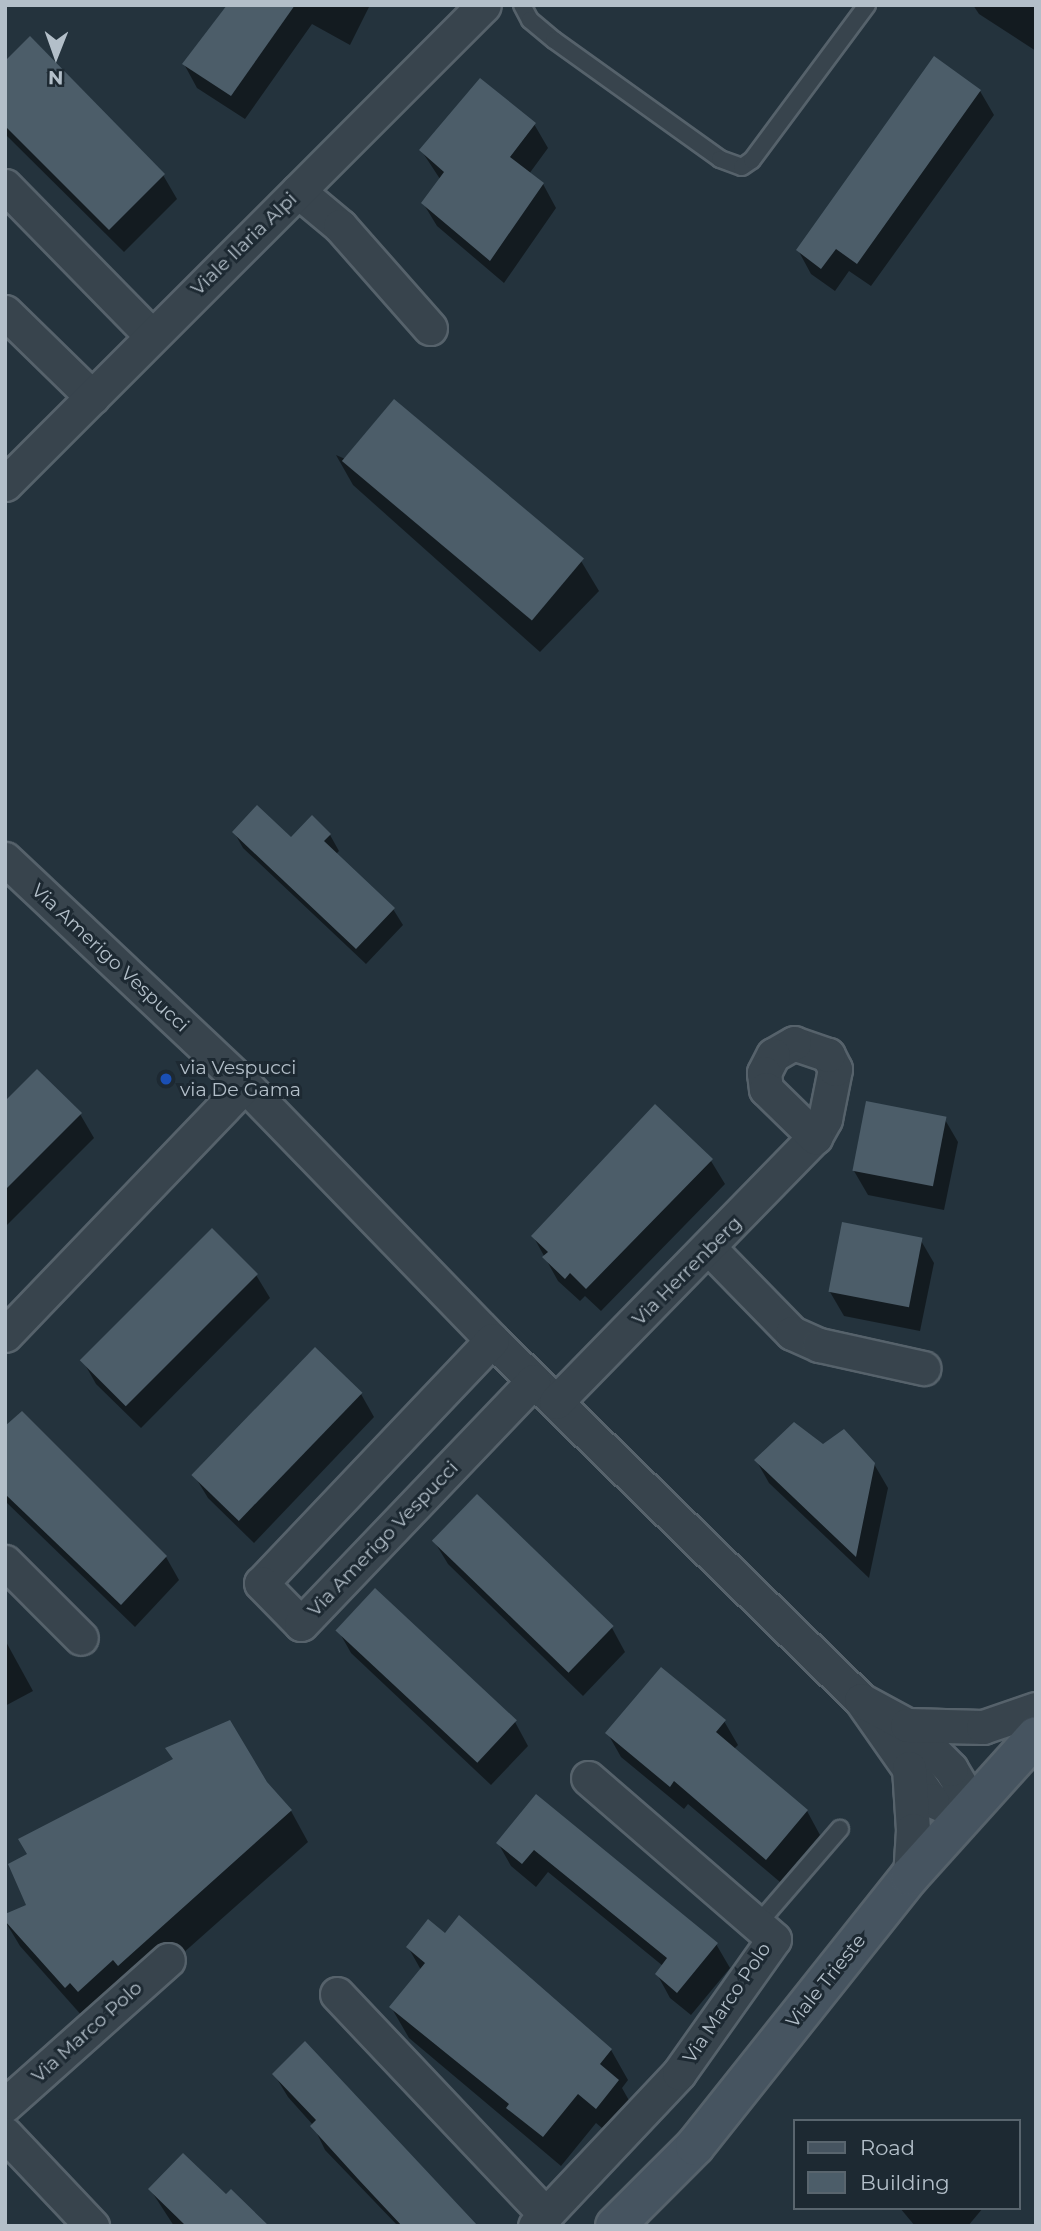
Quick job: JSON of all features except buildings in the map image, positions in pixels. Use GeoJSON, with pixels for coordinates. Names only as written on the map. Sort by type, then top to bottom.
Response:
{"type":"FeatureCollection","features":[{"type":"Feature","properties":{"kind":"main road","name":"Viale Trieste"},"geometry":{"type":"LineString","coordinates":[[615,2226],[695,2146],[910,1876],[1036,1736]]}},
{"type":"Feature","properties":{"kind":"street","name":"Viale Ilaria Alpi"},"geometry":{"type":"LineString","coordinates":[[5,484],[150,334],[484,5]]}},
{"type":"Feature","properties":{"kind":"street"},"geometry":{"type":"LineString","coordinates":[[5,186],[150,334]]}},
{"type":"Feature","properties":{"kind":"street"},"geometry":{"type":"LineString","coordinates":[[298,191],[340,226],[429,328]]}},
{"type":"Feature","properties":{"kind":"street"},"geometry":{"type":"LineString","coordinates":[[5,312],[92,397]]}},
{"type":"Feature","properties":{"kind":"street","name":"Via Amerigo Vespucci"},"geometry":{"type":"LineString","coordinates":[[5,859],[245,1085],[492,1340],[861,1700],[931,1800],[965,1815],[964,1791],[951,1769],[907,1725],[861,1700]]}},
{"type":"Feature","properties":{"kind":"street"},"geometry":{"type":"LineString","coordinates":[[5,1335],[245,1085]]}},
{"type":"Feature","properties":{"kind":"street","name":"Via Herrenberg"},"geometry":{"type":"LineString","coordinates":[[545,1391],[710,1249],[815,1137]]}},
{"type":"Feature","properties":{"kind":"street"},"geometry":{"type":"LineString","coordinates":[[710,1249],[792,1333],[819,1345],[923,1368]]}},
{"type":"Feature","properties":{"kind":"street","name":"Via Amerigo Vespucci"},"geometry":{"type":"LineString","coordinates":[[492,1340],[261,1583],[301,1624],[545,1391]]}},
{"type":"Feature","properties":{"kind":"street"},"geometry":{"type":"LineString","coordinates":[[5,1562],[81,1638]]}},
{"type":"Feature","properties":{"kind":"street","name":"Via Amerigo Vespucci"},"geometry":{"type":"LineString","coordinates":[[907,1725],[983,1727],[1036,1709]]}},
{"type":"Feature","properties":{"kind":"street"},"geometry":{"type":"LineString","coordinates":[[908,1768],[913,1830],[910,1876]]}},
{"type":"Feature","properties":{"kind":"street","name":"Via Marco Polo"},"geometry":{"type":"LineString","coordinates":[[337,1994],[540,2220],[678,2073],[774,1940],[588,1778]]}},
{"type":"Feature","properties":{"kind":"street","name":"Via Marco Polo"},"geometry":{"type":"LineString","coordinates":[[5,2105],[169,1960]]}},
{"type":"Feature","properties":{"kind":"street"},"geometry":{"type":"LineString","coordinates":[[5,2134],[92,2226]]}},
{"type":"Feature","properties":{"kind":"lane"},"geometry":{"type":"LineString","coordinates":[[522,5],[530,20],[554,40],[720,159],[742,167],[752,160],[867,5]]}},
{"type":"Feature","properties":{"kind":"lane"},"geometry":{"type":"LineString","coordinates":[[757,1925],[840,1829]]}},
{"type":"Feature","properties":{"kind":"place","name":"via Vespucci via De Gama"},"geometry":{"type":"Point","coordinates":[166,1079]}}]}
